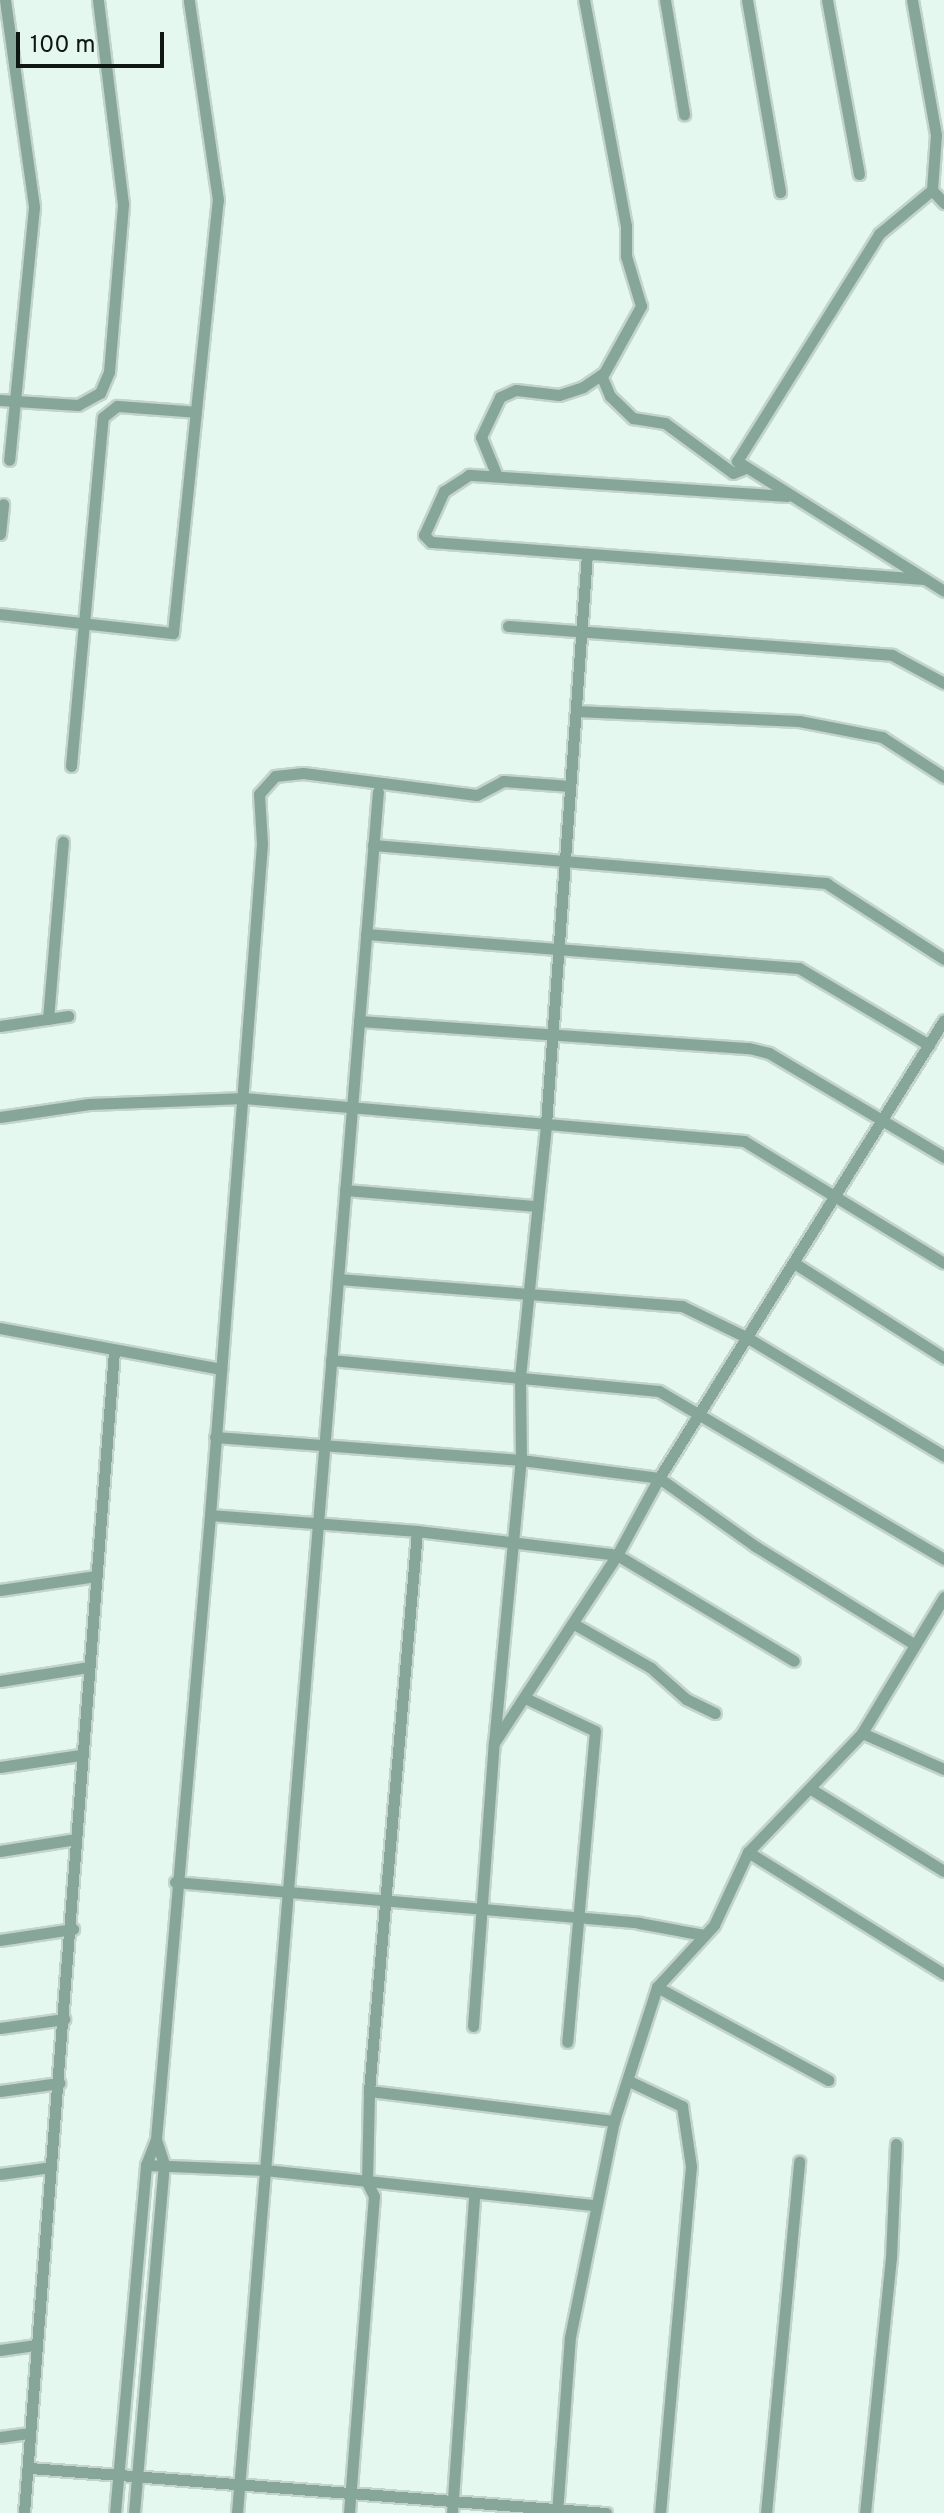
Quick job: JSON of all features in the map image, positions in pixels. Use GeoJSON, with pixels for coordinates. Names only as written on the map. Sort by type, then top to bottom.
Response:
{"type":"FeatureCollection","features":[{"type":"Feature","properties":{"kind":"street"},"geometry":{"type":"LineString","coordinates":[[5,0],[34,207],[9,460]]}},
{"type":"Feature","properties":{"kind":"street"},"geometry":{"type":"LineString","coordinates":[[0,400],[78,405],[100,393],[109,372],[123,204],[98,0]]}},
{"type":"Feature","properties":{"kind":"street"},"geometry":{"type":"LineString","coordinates":[[0,614],[173,633],[218,200],[189,0]]}},
{"type":"Feature","properties":{"kind":"street"},"geometry":{"type":"LineString","coordinates":[[497,476],[481,437],[500,397],[516,390],[559,395],[601,375],[641,306],[626,256],[626,226],[584,0]]}},
{"type":"Feature","properties":{"kind":"street"},"geometry":{"type":"LineString","coordinates":[[665,0],[684,114]]}},
{"type":"Feature","properties":{"kind":"street"},"geometry":{"type":"LineString","coordinates":[[747,0],[780,192]]}},
{"type":"Feature","properties":{"kind":"street"},"geometry":{"type":"LineString","coordinates":[[827,0],[859,174]]}},
{"type":"Feature","properties":{"kind":"street"},"geometry":{"type":"LineString","coordinates":[[912,0],[936,135],[932,190],[879,234],[737,455],[743,469],[944,591]]}},
{"type":"Feature","properties":{"kind":"street"},"geometry":{"type":"LineString","coordinates":[[932,190],[944,203]]}},
{"type":"Feature","properties":{"kind":"street"},"geometry":{"type":"LineString","coordinates":[[601,375],[610,396],[633,418],[665,423],[733,473],[743,469]]}},
{"type":"Feature","properties":{"kind":"street"},"geometry":{"type":"LineString","coordinates":[[71,766],[103,417],[117,406],[196,412]]}},
{"type":"Feature","properties":{"kind":"street"},"geometry":{"type":"LineString","coordinates":[[787,496],[469,475],[450,486],[428,517],[424,535],[431,542],[925,579]]}},
{"type":"Feature","properties":{"kind":"street"},"geometry":{"type":"LineString","coordinates":[[0,534],[3,504]]}},
{"type":"Feature","properties":{"kind":"street"},"geometry":{"type":"LineString","coordinates":[[473,2026],[494,1743],[521,1460],[520,1377],[546,1124],[587,554]]}},
{"type":"Feature","properties":{"kind":"street"},"geometry":{"type":"LineString","coordinates":[[508,626],[582,629],[892,655],[944,683]]}},
{"type":"Feature","properties":{"kind":"street"},"geometry":{"type":"LineString","coordinates":[[576,711],[799,721],[882,737],[944,777]]}},
{"type":"Feature","properties":{"kind":"street"},"geometry":{"type":"LineString","coordinates":[[115,2513],[146,2165],[156,2139],[175,1882],[210,1515],[262,844],[259,794],[265,781],[275,776],[338,775],[477,795],[503,781],[570,786]]}},
{"type":"Feature","properties":{"kind":"street"},"geometry":{"type":"LineString","coordinates":[[237,2513],[378,792]]}},
{"type":"Feature","properties":{"kind":"street"},"geometry":{"type":"LineString","coordinates":[[48,1019],[63,842]]}},
{"type":"Feature","properties":{"kind":"street"},"geometry":{"type":"LineString","coordinates":[[373,845],[826,883],[944,959]]}},
{"type":"Feature","properties":{"kind":"street"},"geometry":{"type":"LineString","coordinates":[[366,934],[799,968],[929,1045]]}},
{"type":"Feature","properties":{"kind":"street"},"geometry":{"type":"LineString","coordinates":[[0,1026],[68,1016]]}},
{"type":"Feature","properties":{"kind":"street"},"geometry":{"type":"LineString","coordinates":[[494,1743],[617,1555],[659,1478],[944,1020]]}},
{"type":"Feature","properties":{"kind":"street"},"geometry":{"type":"LineString","coordinates":[[359,1021],[769,1053],[944,1157]]}},
{"type":"Feature","properties":{"kind":"street"},"geometry":{"type":"LineString","coordinates":[[0,1117],[89,1104],[244,1098],[744,1141],[944,1263]]}},
{"type":"Feature","properties":{"kind":"street"},"geometry":{"type":"LineString","coordinates":[[345,1190],[537,1206]]}},
{"type":"Feature","properties":{"kind":"street"},"geometry":{"type":"LineString","coordinates":[[794,1263],[944,1358]]}},
{"type":"Feature","properties":{"kind":"street"},"geometry":{"type":"LineString","coordinates":[[338,1279],[682,1306],[748,1338],[944,1456]]}},
{"type":"Feature","properties":{"kind":"street"},"geometry":{"type":"LineString","coordinates":[[0,1328],[221,1369]]}},
{"type":"Feature","properties":{"kind":"street"},"geometry":{"type":"LineString","coordinates":[[24,2513],[30,2468],[35,2345],[73,1929],[80,1755],[114,1350]]}},
{"type":"Feature","properties":{"kind":"street"},"geometry":{"type":"LineString","coordinates":[[331,1360],[637,1386],[701,1413],[944,1559]]}},
{"type":"Feature","properties":{"kind":"street"},"geometry":{"type":"LineString","coordinates":[[215,1437],[521,1460],[659,1478],[755,1546],[915,1645]]}},
{"type":"Feature","properties":{"kind":"street"},"geometry":{"type":"LineString","coordinates":[[210,1515],[417,1531],[617,1555],[794,1661]]}},
{"type":"Feature","properties":{"kind":"street"},"geometry":{"type":"LineString","coordinates":[[349,2513],[374,2196],[367,2182],[369,2091],[382,1900],[417,1531]]}},
{"type":"Feature","properties":{"kind":"street"},"geometry":{"type":"LineString","coordinates":[[0,1590],[96,1576]]}},
{"type":"Feature","properties":{"kind":"street"},"geometry":{"type":"LineString","coordinates":[[557,2511],[570,2337],[595,2205],[614,2121],[657,1987],[714,1925],[748,1852],[862,1733],[944,1597]]}},
{"type":"Feature","properties":{"kind":"street"},"geometry":{"type":"LineString","coordinates":[[574,1624],[651,1668],[686,1699],[715,1713]]}},
{"type":"Feature","properties":{"kind":"street"},"geometry":{"type":"LineString","coordinates":[[0,1681],[88,1667]]}},
{"type":"Feature","properties":{"kind":"street"},"geometry":{"type":"LineString","coordinates":[[525,1698],[595,1731],[581,1919],[567,2042]]}},
{"type":"Feature","properties":{"kind":"street"},"geometry":{"type":"LineString","coordinates":[[862,1733],[944,1769]]}},
{"type":"Feature","properties":{"kind":"street"},"geometry":{"type":"LineString","coordinates":[[0,1767],[80,1755]]}},
{"type":"Feature","properties":{"kind":"street"},"geometry":{"type":"LineString","coordinates":[[811,1789],[944,1871]]}},
{"type":"Feature","properties":{"kind":"street"},"geometry":{"type":"LineString","coordinates":[[0,1851],[76,1839]]}},
{"type":"Feature","properties":{"kind":"street"},"geometry":{"type":"LineString","coordinates":[[748,1852],[944,1974]]}},
{"type":"Feature","properties":{"kind":"street"},"geometry":{"type":"LineString","coordinates":[[175,1882],[581,1919],[704,1935]]}},
{"type":"Feature","properties":{"kind":"street"},"geometry":{"type":"LineString","coordinates":[[0,1940],[73,1929]]}},
{"type":"Feature","properties":{"kind":"street"},"geometry":{"type":"LineString","coordinates":[[657,1987],[828,2080]]}},
{"type":"Feature","properties":{"kind":"street"},"geometry":{"type":"LineString","coordinates":[[0,2028],[64,2019]]}},
{"type":"Feature","properties":{"kind":"street"},"geometry":{"type":"LineString","coordinates":[[629,2081],[682,2106],[691,2166],[660,2513]]}},
{"type":"Feature","properties":{"kind":"street"},"geometry":{"type":"LineString","coordinates":[[0,2091],[59,2083]]}},
{"type":"Feature","properties":{"kind":"street"},"geometry":{"type":"LineString","coordinates":[[369,2091],[614,2121]]}},
{"type":"Feature","properties":{"kind":"street"},"geometry":{"type":"LineString","coordinates":[[134,2513],[164,2164],[156,2139]]}},
{"type":"Feature","properties":{"kind":"street"},"geometry":{"type":"LineString","coordinates":[[865,2513],[891,2258],[896,2144]]}},
{"type":"Feature","properties":{"kind":"street"},"geometry":{"type":"LineString","coordinates":[[766,2513],[799,2162]]}},
{"type":"Feature","properties":{"kind":"street"},"geometry":{"type":"LineString","coordinates":[[146,2165],[265,2170],[474,2196],[595,2205]]}},
{"type":"Feature","properties":{"kind":"street"},"geometry":{"type":"LineString","coordinates":[[0,2174],[51,2167]]}},
{"type":"Feature","properties":{"kind":"street"},"geometry":{"type":"LineString","coordinates":[[452,2507],[474,2196]]}},
{"type":"Feature","properties":{"kind":"street"},"geometry":{"type":"LineString","coordinates":[[0,2350],[35,2345]]}},
{"type":"Feature","properties":{"kind":"street"},"geometry":{"type":"LineString","coordinates":[[0,2437],[30,2433]]}},
{"type":"Feature","properties":{"kind":"street"},"geometry":{"type":"LineString","coordinates":[[30,2468],[239,2483],[452,2507],[606,2513]]}}]}
